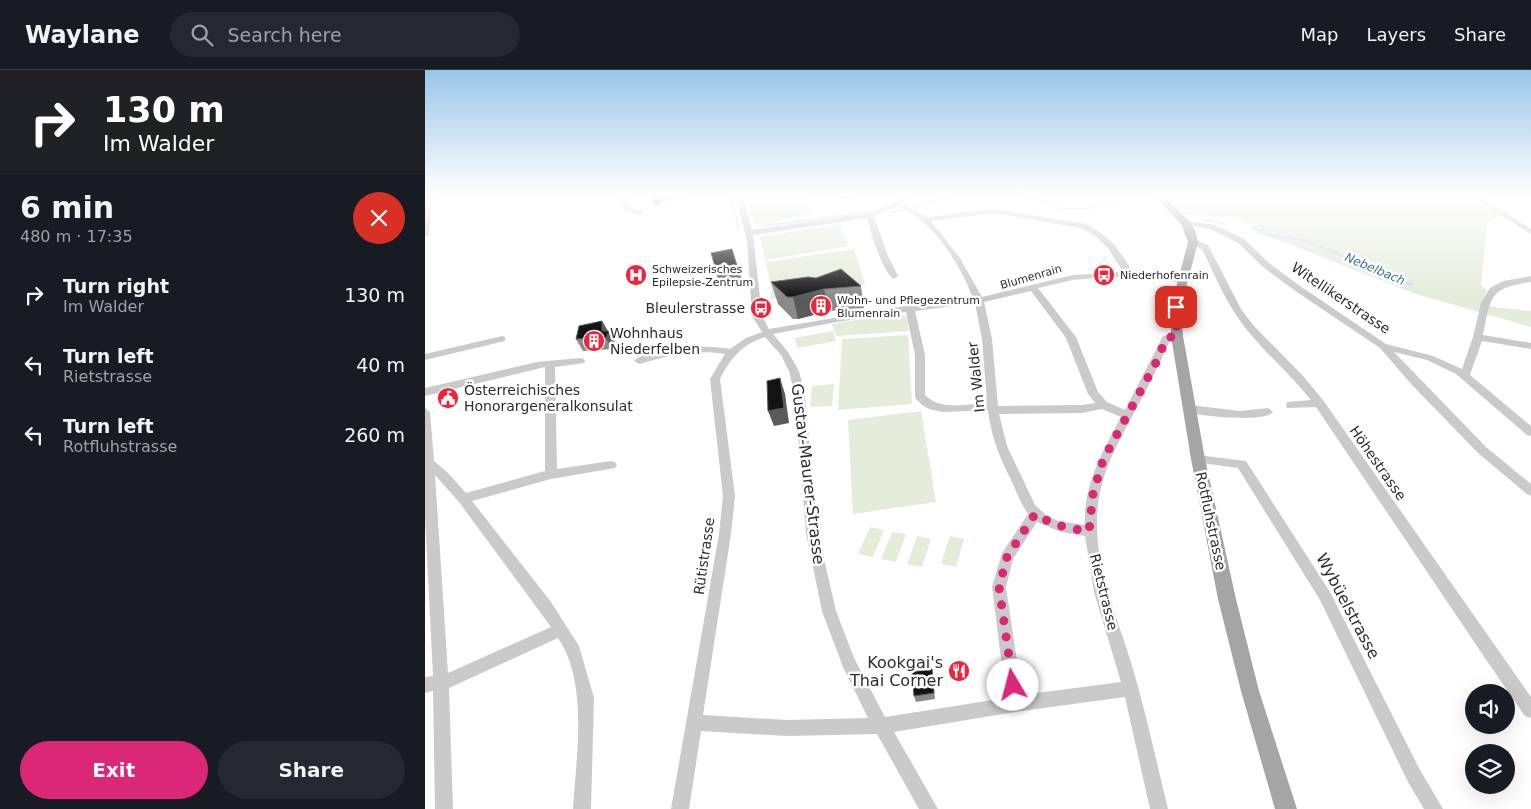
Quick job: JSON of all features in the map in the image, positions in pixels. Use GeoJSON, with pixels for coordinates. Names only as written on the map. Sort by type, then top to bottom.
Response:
{"type":"FeatureCollection","features":[{"type":"Feature","properties":{"kind":"main road","name":"Rotfluhstrasse"},"geometry":{"type":"LineString","coordinates":[[1190,231],[1183,280],[1175,311],[1177,336],[1198,459],[1237,644],[1286,809]]}},
{"type":"Feature","properties":{"kind":"street"},"geometry":{"type":"LineString","coordinates":[[749,229],[757,316],[767,332]]}},
{"type":"Feature","properties":{"kind":"street"},"geometry":{"type":"LineString","coordinates":[[750,233],[773,229]]}},
{"type":"Feature","properties":{"kind":"street"},"geometry":{"type":"LineString","coordinates":[[875,229],[883,254],[894,276]]}},
{"type":"Feature","properties":{"kind":"street","name":"Im Walder"},"geometry":{"type":"LineString","coordinates":[[934,229],[959,263],[970,281],[978,301],[989,346],[997,433],[1005,457],[1035,514]]}},
{"type":"Feature","properties":{"kind":"street"},"geometry":{"type":"LineString","coordinates":[[1090,229],[1113,250],[1126,266],[1129,276]]}},
{"type":"Feature","properties":{"kind":"street","name":"Witellikerstrasse"},"geometry":{"type":"LineString","coordinates":[[1190,231],[1198,229]]}},
{"type":"Feature","properties":{"kind":"street","name":"Witellikerstrasse"},"geometry":{"type":"LineString","coordinates":[[1217,229],[1241,241],[1267,265],[1297,288],[1383,346],[1441,363],[1465,376],[1531,432]]}},
{"type":"Feature","properties":{"kind":"street","name":"Höhestrasse"},"geometry":{"type":"LineString","coordinates":[[1190,231],[1205,247],[1237,310],[1250,327],[1299,378],[1319,403],[1531,710]]}},
{"type":"Feature","properties":{"kind":"street","name":"Blumenrain"},"geometry":{"type":"LineString","coordinates":[[767,332],[875,312],[1008,296],[1059,280],[1076,277],[1154,276],[1183,280]]}},
{"type":"Feature","properties":{"kind":"street"},"geometry":{"type":"LineString","coordinates":[[1465,376],[1478,337],[1485,303],[1493,290],[1506,283],[1531,279]]}},
{"type":"Feature","properties":{"kind":"street"},"geometry":{"type":"LineString","coordinates":[[1033,288],[1071,336],[1093,394],[1103,405],[1128,415]]}},
{"type":"Feature","properties":{"kind":"street"},"geometry":{"type":"LineString","coordinates":[[910,308],[920,355],[920,396],[931,407],[1081,410],[1103,405]]}},
{"type":"Feature","properties":{"kind":"street","name":"Rütistrasse"},"geometry":{"type":"LineString","coordinates":[[680,809],[725,534],[729,496],[715,379],[723,361],[730,352],[741,344],[767,332]]}},
{"type":"Feature","properties":{"kind":"street","name":"Gustav-Maurer-Strasse"},"geometry":{"type":"LineString","coordinates":[[767,332],[785,354],[794,371],[800,396],[812,533],[829,611],[848,662],[881,726],[929,809]]}},
{"type":"Feature","properties":{"kind":"street","name":"Rietstrasse"},"geometry":{"type":"LineString","coordinates":[[1159,809],[1131,688],[1100,581],[1089,531],[1093,494],[1103,460],[1158,359],[1166,338],[1177,336]]}},
{"type":"Feature","properties":{"kind":"street"},"geometry":{"type":"LineString","coordinates":[[1478,337],[1531,346]]}},
{"type":"Feature","properties":{"kind":"street"},"geometry":{"type":"LineString","coordinates":[[425,357],[502,339]]}},
{"type":"Feature","properties":{"kind":"street"},"geometry":{"type":"LineString","coordinates":[[1383,346],[1416,384],[1482,450],[1531,491]]}},
{"type":"Feature","properties":{"kind":"street"},"geometry":{"type":"LineString","coordinates":[[639,361],[654,354],[717,349],[730,352]]}},
{"type":"Feature","properties":{"kind":"street"},"geometry":{"type":"LineString","coordinates":[[425,392],[550,363],[581,360]]}},
{"type":"Feature","properties":{"kind":"street"},"geometry":{"type":"LineString","coordinates":[[550,363],[551,474]]}},
{"type":"Feature","properties":{"kind":"street"},"geometry":{"type":"LineString","coordinates":[[1291,405],[1319,403]]}},
{"type":"Feature","properties":{"kind":"street"},"geometry":{"type":"LineString","coordinates":[[1190,410],[1240,415],[1268,412]]}},
{"type":"Feature","properties":{"kind":"street"},"geometry":{"type":"LineString","coordinates":[[425,412],[433,684],[444,809]]}},
{"type":"Feature","properties":{"kind":"street","name":"Wybüelstrasse"},"geometry":{"type":"LineString","coordinates":[[1198,459],[1242,464],[1320,588],[1359,662],[1414,776],[1434,809]]}},
{"type":"Feature","properties":{"kind":"street"},"geometry":{"type":"LineString","coordinates":[[426,464],[443,475],[463,499],[572,646],[586,698],[582,809]]}},
{"type":"Feature","properties":{"kind":"street"},"geometry":{"type":"LineString","coordinates":[[463,499],[551,474],[611,465]]}},
{"type":"Feature","properties":{"kind":"street"},"geometry":{"type":"LineString","coordinates":[[1015,704],[999,587],[1007,557],[1035,514],[1051,524],[1073,530],[1089,531]]}},
{"type":"Feature","properties":{"kind":"street"},"geometry":{"type":"LineString","coordinates":[[433,684],[451,680],[561,630]]}},
{"type":"Feature","properties":{"kind":"street"},"geometry":{"type":"LineString","coordinates":[[694,722],[787,728],[881,726],[1015,704],[1131,688]]}},
{"type":"Feature","properties":{"kind":"green space"},"geometry":{"type":"Polygon","coordinates":[[[806,229],[842,229],[849,246],[765,260],[760,237],[806,229]]]}},
{"type":"Feature","properties":{"kind":"green space"},"geometry":{"type":"Polygon","coordinates":[[[1259,229],[1486,229],[1481,285],[1487,290],[1482,303],[1494,307],[1531,311],[1531,327],[1413,293],[1284,242],[1255,233],[1259,229]]]}},
{"type":"Feature","properties":{"kind":"green space"},"geometry":{"type":"Polygon","coordinates":[[[854,249],[865,284],[770,299],[772,291],[766,262],[854,249]]]}},
{"type":"Feature","properties":{"kind":"green space"},"geometry":{"type":"Polygon","coordinates":[[[899,313],[907,317],[909,331],[836,336],[832,324],[899,313]]]}},
{"type":"Feature","properties":{"kind":"green space"},"geometry":{"type":"Polygon","coordinates":[[[833,331],[836,341],[797,348],[795,338],[833,331]]]}},
{"type":"Feature","properties":{"kind":"green space"},"geometry":{"type":"Polygon","coordinates":[[[908,335],[912,404],[838,410],[842,339],[908,335]]]}},
{"type":"Feature","properties":{"kind":"green space"},"geometry":{"type":"Polygon","coordinates":[[[834,384],[832,406],[810,407],[812,386],[834,384]]]}},
{"type":"Feature","properties":{"kind":"green space"},"geometry":{"type":"Polygon","coordinates":[[[921,411],[936,502],[853,514],[848,420],[921,411]]]}},
{"type":"Feature","properties":{"kind":"green space"},"geometry":{"type":"Polygon","coordinates":[[[870,527],[884,530],[873,557],[858,554],[870,527]]]}},
{"type":"Feature","properties":{"kind":"green space"},"geometry":{"type":"Polygon","coordinates":[[[892,532],[906,534],[896,562],[881,559],[892,532]]]}},
{"type":"Feature","properties":{"kind":"green space"},"geometry":{"type":"Polygon","coordinates":[[[917,536],[931,539],[922,567],[907,564],[917,536]]]}},
{"type":"Feature","properties":{"kind":"green space"},"geometry":{"type":"Polygon","coordinates":[[[950,536],[964,539],[956,567],[941,564],[950,536]]]}},
{"type":"Feature","properties":{"kind":"building"},"geometry":{"type":"Polygon","coordinates":[[[732,249],[739,273],[718,277],[711,253],[732,249]]]}},
{"type":"Feature","properties":{"kind":"building"},"geometry":{"type":"Polygon","coordinates":[[[841,269],[861,286],[824,289],[787,297],[771,282],[808,277],[816,278],[841,269]]]}},
{"type":"Feature","properties":{"kind":"building"},"geometry":{"type":"Polygon","coordinates":[[[602,321],[602,331],[609,331],[606,338],[576,339],[579,326],[602,321]]]}},
{"type":"Feature","properties":{"kind":"building"},"geometry":{"type":"Polygon","coordinates":[[[780,378],[784,408],[768,411],[767,381],[780,378]]]}},
{"type":"Feature","properties":{"kind":"building"},"geometry":{"type":"Polygon","coordinates":[[[932,669],[934,693],[914,696],[912,672],[932,669]]]}},
{"type":"Feature","properties":{"kind":"waterway","name":"Nebelbach"},"geometry":{"type":"LineString","coordinates":[[1258,229],[1270,235],[1307,241],[1412,285]]}},
{"type":"Feature","properties":{"kind":"place","name":"Schweizerisches Epilepsie-Zentrum"},"geometry":{"type":"Point","coordinates":[636,275]}},
{"type":"Feature","properties":{"kind":"place","name":"Niederhofenrain"},"geometry":{"type":"Point","coordinates":[1104,275]}},
{"type":"Feature","properties":{"kind":"place","name":"Wohn- und Pflegezentrum Blumenrain"},"geometry":{"type":"Point","coordinates":[821,306]}},
{"type":"Feature","properties":{"kind":"place","name":"Bleulerstrasse"},"geometry":{"type":"Point","coordinates":[761,308]}},
{"type":"Feature","properties":{"kind":"place","name":"Wohnhaus Niederfelben"},"geometry":{"type":"Point","coordinates":[594,341]}},
{"type":"Feature","properties":{"kind":"place","name":"Österreichisches Honorargeneralkonsulat"},"geometry":{"type":"Point","coordinates":[448,398]}},
{"type":"Feature","properties":{"kind":"place","name":"Kookgai's Thai Corner"},"geometry":{"type":"Point","coordinates":[959,671]}},
{"type":"Feature","properties":{"kind":"route"},"geometry":{"type":"LineString","coordinates":[[1013,685],[999,587],[1007,557],[1035,514],[1051,524],[1073,530],[1089,531],[1093,494],[1103,460],[1158,359],[1166,338],[1177,336],[1176,307]]}}]}
